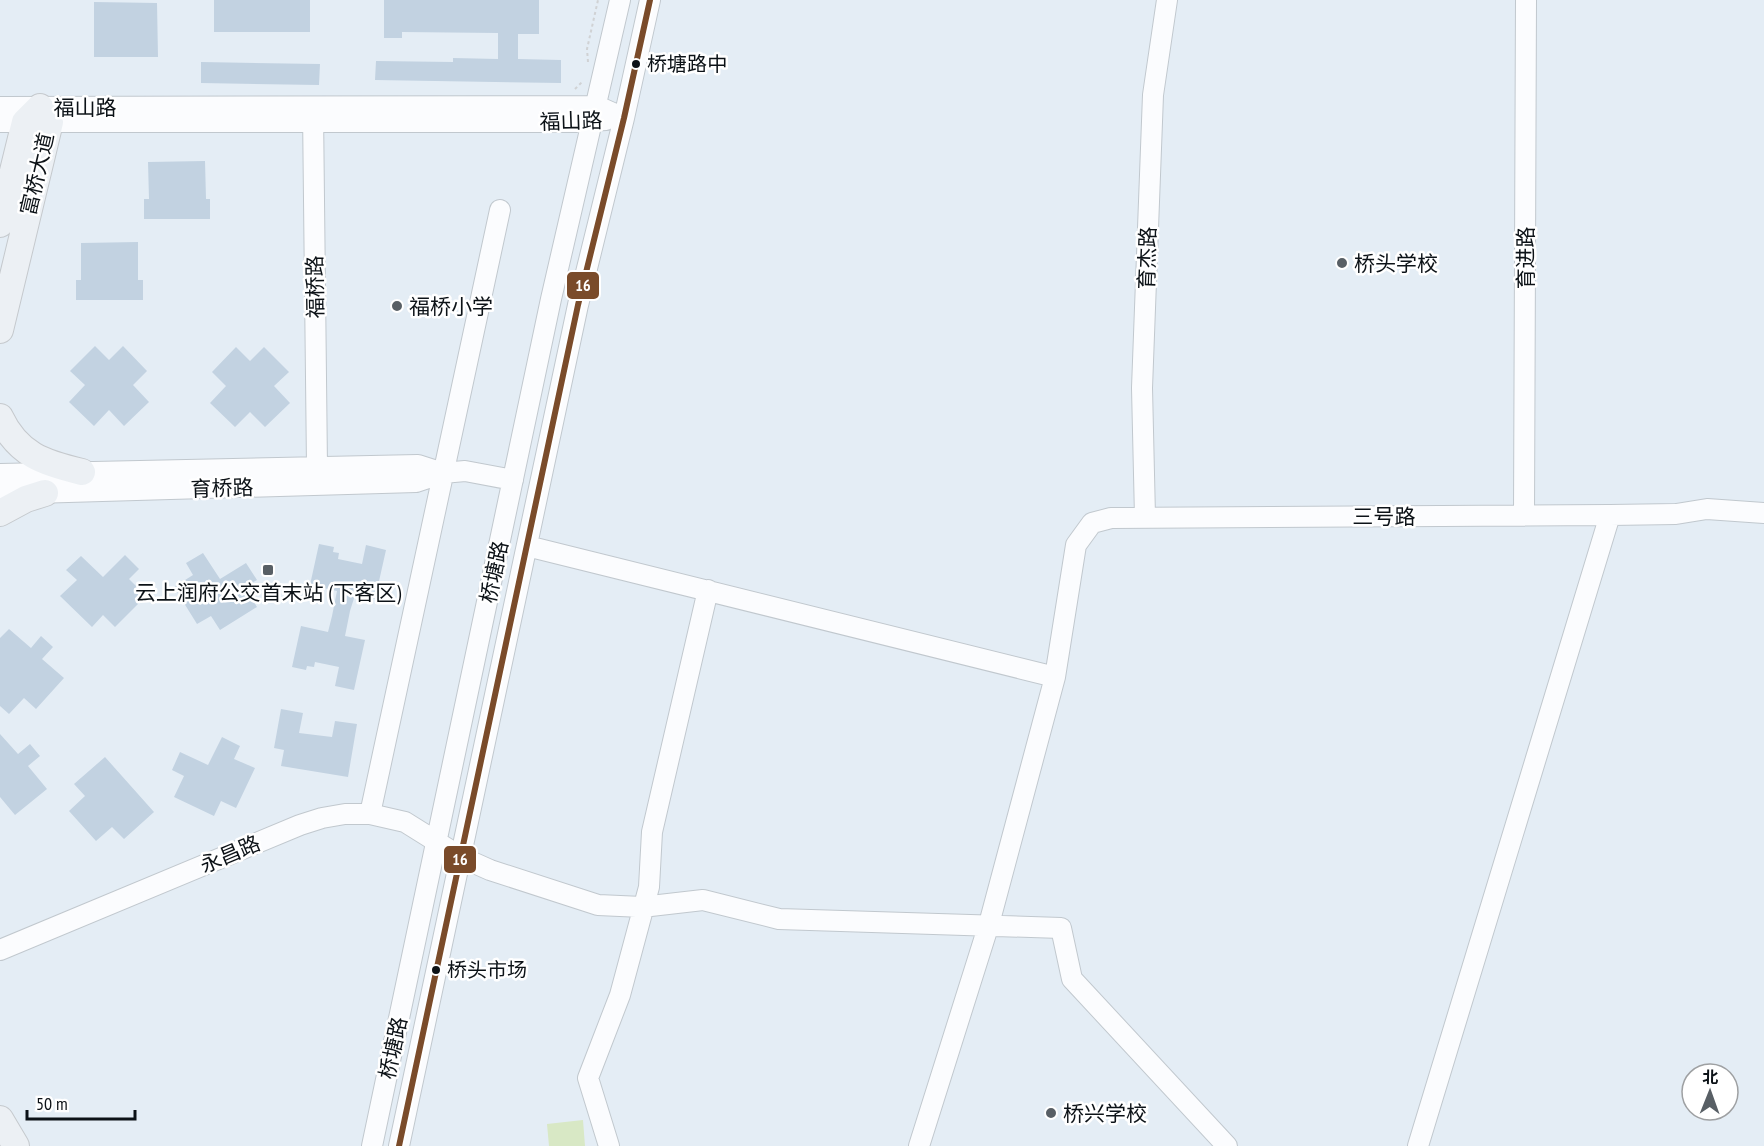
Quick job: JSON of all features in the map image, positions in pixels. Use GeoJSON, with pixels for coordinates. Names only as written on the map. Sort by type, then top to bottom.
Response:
{"type":"FeatureCollection","features":[{"type":"Feature","properties":{"kind":"main road","name":"富桥大道"},"geometry":{"type":"LineString","coordinates":[[0,224],[29,118]]}},
{"type":"Feature","properties":{"kind":"main road","name":"富桥大道"},"geometry":{"type":"LineString","coordinates":[[0,330],[29,118]]}},
{"type":"Feature","properties":{"kind":"main road"},"geometry":{"type":"LineString","coordinates":[[0,417],[6,431],[33,457],[54,466],[82,472]]}},
{"type":"Feature","properties":{"kind":"main road"},"geometry":{"type":"LineString","coordinates":[[0,513],[26,499],[45,493]]}},
{"type":"Feature","properties":{"kind":"main road"},"geometry":{"type":"LineString","coordinates":[[0,1119],[16,1146]]}},
{"type":"Feature","properties":{"kind":"street","name":"桥塘路"},"geometry":{"type":"LineString","coordinates":[[372,1146],[551,298],[620,0]]}},
{"type":"Feature","properties":{"kind":"street","name":"桥塘路"},"geometry":{"type":"LineString","coordinates":[[399,1146],[578,305],[624,118],[650,0]]}},
{"type":"Feature","properties":{"kind":"street","name":"育杰路"},"geometry":{"type":"LineString","coordinates":[[1144,517],[1142,388],[1153,95],[1167,0]]}},
{"type":"Feature","properties":{"kind":"street","name":"育进路"},"geometry":{"type":"LineString","coordinates":[[1524,515],[1526,0]]}},
{"type":"Feature","properties":{"kind":"street","name":"福山路"},"geometry":{"type":"LineString","coordinates":[[0,107],[29,118],[313,114],[595,114],[624,118]]}},
{"type":"Feature","properties":{"kind":"street","name":"福桥路"},"geometry":{"type":"LineString","coordinates":[[313,114],[317,467]]}},
{"type":"Feature","properties":{"kind":"street"},"geometry":{"type":"LineString","coordinates":[[370,814],[500,210]]}},
{"type":"Feature","properties":{"kind":"street","name":"育桥路"},"geometry":{"type":"LineString","coordinates":[[0,474],[417,465],[443,473]]}},
{"type":"Feature","properties":{"kind":"street","name":"育桥路"},"geometry":{"type":"LineString","coordinates":[[0,494],[416,482],[443,473],[465,471],[513,480]]}},
{"type":"Feature","properties":{"kind":"street","name":"三号路"},"geometry":{"type":"LineString","coordinates":[[1055,677],[1076,545],[1092,523],[1111,518],[1610,515],[1676,514],[1707,509],[1756,513]]}},
{"type":"Feature","properties":{"kind":"street"},"geometry":{"type":"LineString","coordinates":[[1418,1146],[1610,515]]}},
{"type":"Feature","properties":{"kind":"street"},"geometry":{"type":"LineString","coordinates":[[527,546],[1055,677],[989,924],[919,1146]]}},
{"type":"Feature","properties":{"kind":"street"},"geometry":{"type":"LineString","coordinates":[[609,1146],[588,1078],[620,995],[649,887],[652,832],[708,590]]}},
{"type":"Feature","properties":{"kind":"street","name":"永昌路"},"geometry":{"type":"LineString","coordinates":[[0,950],[300,825],[345,814],[370,814],[405,822],[460,857],[490,870],[598,905],[642,907],[703,900],[779,919],[1061,928],[1072,979],[1227,1146]]}},
{"type":"Feature","properties":{"kind":"path"},"geometry":{"type":"LineString","coordinates":[[588,66],[587,49],[598,0]]}},
{"type":"Feature","properties":{"kind":"path"},"geometry":{"type":"LineString","coordinates":[[565,89],[576,89],[588,75]]}},
{"type":"Feature","properties":{"kind":"green space"},"geometry":{"type":"Polygon","coordinates":[[[583,1120],[585,1146],[549,1146],[547,1124],[583,1120]]]}},
{"type":"Feature","properties":{"kind":"building"},"geometry":{"type":"Polygon","coordinates":[[[214,0],[310,0],[310,32],[214,32],[214,0]]]}},
{"type":"Feature","properties":{"kind":"building"},"geometry":{"type":"Polygon","coordinates":[[[384,0],[539,0],[539,34],[518,34],[518,59],[561,60],[561,83],[375,80],[376,61],[453,62],[453,58],[498,59],[498,33],[402,32],[402,38],[384,38],[384,0]]]}},
{"type":"Feature","properties":{"kind":"building"},"geometry":{"type":"Polygon","coordinates":[[[94,2],[157,3],[158,57],[94,57],[94,2]]]}},
{"type":"Feature","properties":{"kind":"building"},"geometry":{"type":"Polygon","coordinates":[[[201,62],[320,64],[319,85],[201,83],[201,62]]]}},
{"type":"Feature","properties":{"kind":"building"},"geometry":{"type":"Polygon","coordinates":[[[205,161],[206,199],[210,199],[210,219],[144,219],[144,199],[149,199],[148,162],[205,161]]]}},
{"type":"Feature","properties":{"kind":"building"},"geometry":{"type":"Polygon","coordinates":[[[138,242],[138,280],[143,280],[143,300],[76,300],[76,280],[81,280],[81,243],[138,242]]]}},
{"type":"Feature","properties":{"kind":"building"},"geometry":{"type":"Polygon","coordinates":[[[95,346],[109,360],[123,346],[147,371],[133,385],[149,402],[124,426],[109,410],[94,426],[69,402],[85,385],[70,371],[95,346]]]}},
{"type":"Feature","properties":{"kind":"building"},"geometry":{"type":"Polygon","coordinates":[[[236,347],[250,361],[264,347],[289,372],[274,386],[290,403],[265,427],[250,412],[235,427],[210,403],[226,386],[212,372],[236,347]]]}},
{"type":"Feature","properties":{"kind":"building"},"geometry":{"type":"Polygon","coordinates":[[[319,544],[334,547],[333,552],[339,553],[338,559],[362,564],[366,545],[386,550],[375,599],[355,595],[350,611],[345,636],[365,640],[354,690],[335,686],[339,667],[315,662],[314,667],[307,666],[306,670],[292,667],[301,626],[328,632],[332,616],[337,591],[310,585],[319,544]]]}},
{"type":"Feature","properties":{"kind":"building"},"geometry":{"type":"Polygon","coordinates":[[[203,553],[220,579],[246,563],[257,580],[245,587],[257,607],[220,630],[211,616],[197,624],[174,587],[193,575],[186,563],[203,553]]]}},
{"type":"Feature","properties":{"kind":"building"},"geometry":{"type":"Polygon","coordinates":[[[125,555],[139,569],[129,579],[146,596],[115,627],[103,615],[92,627],[60,596],[77,580],[66,570],[81,556],[103,577],[125,555]]]}},
{"type":"Feature","properties":{"kind":"building"},"geometry":{"type":"Polygon","coordinates":[[[9,629],[31,648],[41,636],[53,647],[42,659],[64,678],[36,709],[24,698],[9,714],[0,706],[0,638],[9,629]]]}},
{"type":"Feature","properties":{"kind":"building"},"geometry":{"type":"Polygon","coordinates":[[[281,709],[303,713],[299,733],[332,737],[335,721],[357,724],[348,777],[281,766],[284,750],[274,748],[281,709]]]}},
{"type":"Feature","properties":{"kind":"building"},"geometry":{"type":"Polygon","coordinates":[[[0,734],[18,754],[30,744],[40,756],[28,766],[47,789],[15,815],[0,797],[0,734]]]}},
{"type":"Feature","properties":{"kind":"building"},"geometry":{"type":"Polygon","coordinates":[[[222,737],[240,746],[234,759],[255,768],[236,808],[221,801],[214,816],[174,797],[184,776],[172,770],[180,752],[208,765],[222,737]]]}},
{"type":"Feature","properties":{"kind":"building"},"geometry":{"type":"Polygon","coordinates":[[[105,757],[154,812],[124,839],[112,827],[96,841],[69,811],[85,796],[74,784],[105,757]]]}},
{"type":"Feature","properties":{"kind":"transit line","name":"16"},"geometry":{"type":"LineString","coordinates":[[399,1146],[578,305],[624,118],[650,0]]}},
{"type":"Feature","properties":{"kind":"place","name":"桥塘路中"},"geometry":{"type":"Point","coordinates":[636,64]}},
{"type":"Feature","properties":{"kind":"place","name":"桥头学校"},"geometry":{"type":"Point","coordinates":[1342,263]}},
{"type":"Feature","properties":{"kind":"place","name":"福桥小学"},"geometry":{"type":"Point","coordinates":[397,306]}},
{"type":"Feature","properties":{"kind":"place","name":"云上润府公交首末站 (下客区)"},"geometry":{"type":"Point","coordinates":[268,570]}},
{"type":"Feature","properties":{"kind":"place","name":"桥头市场"},"geometry":{"type":"Point","coordinates":[436,970]}},
{"type":"Feature","properties":{"kind":"place","name":"桥兴学校"},"geometry":{"type":"Point","coordinates":[1051,1113]}}]}
